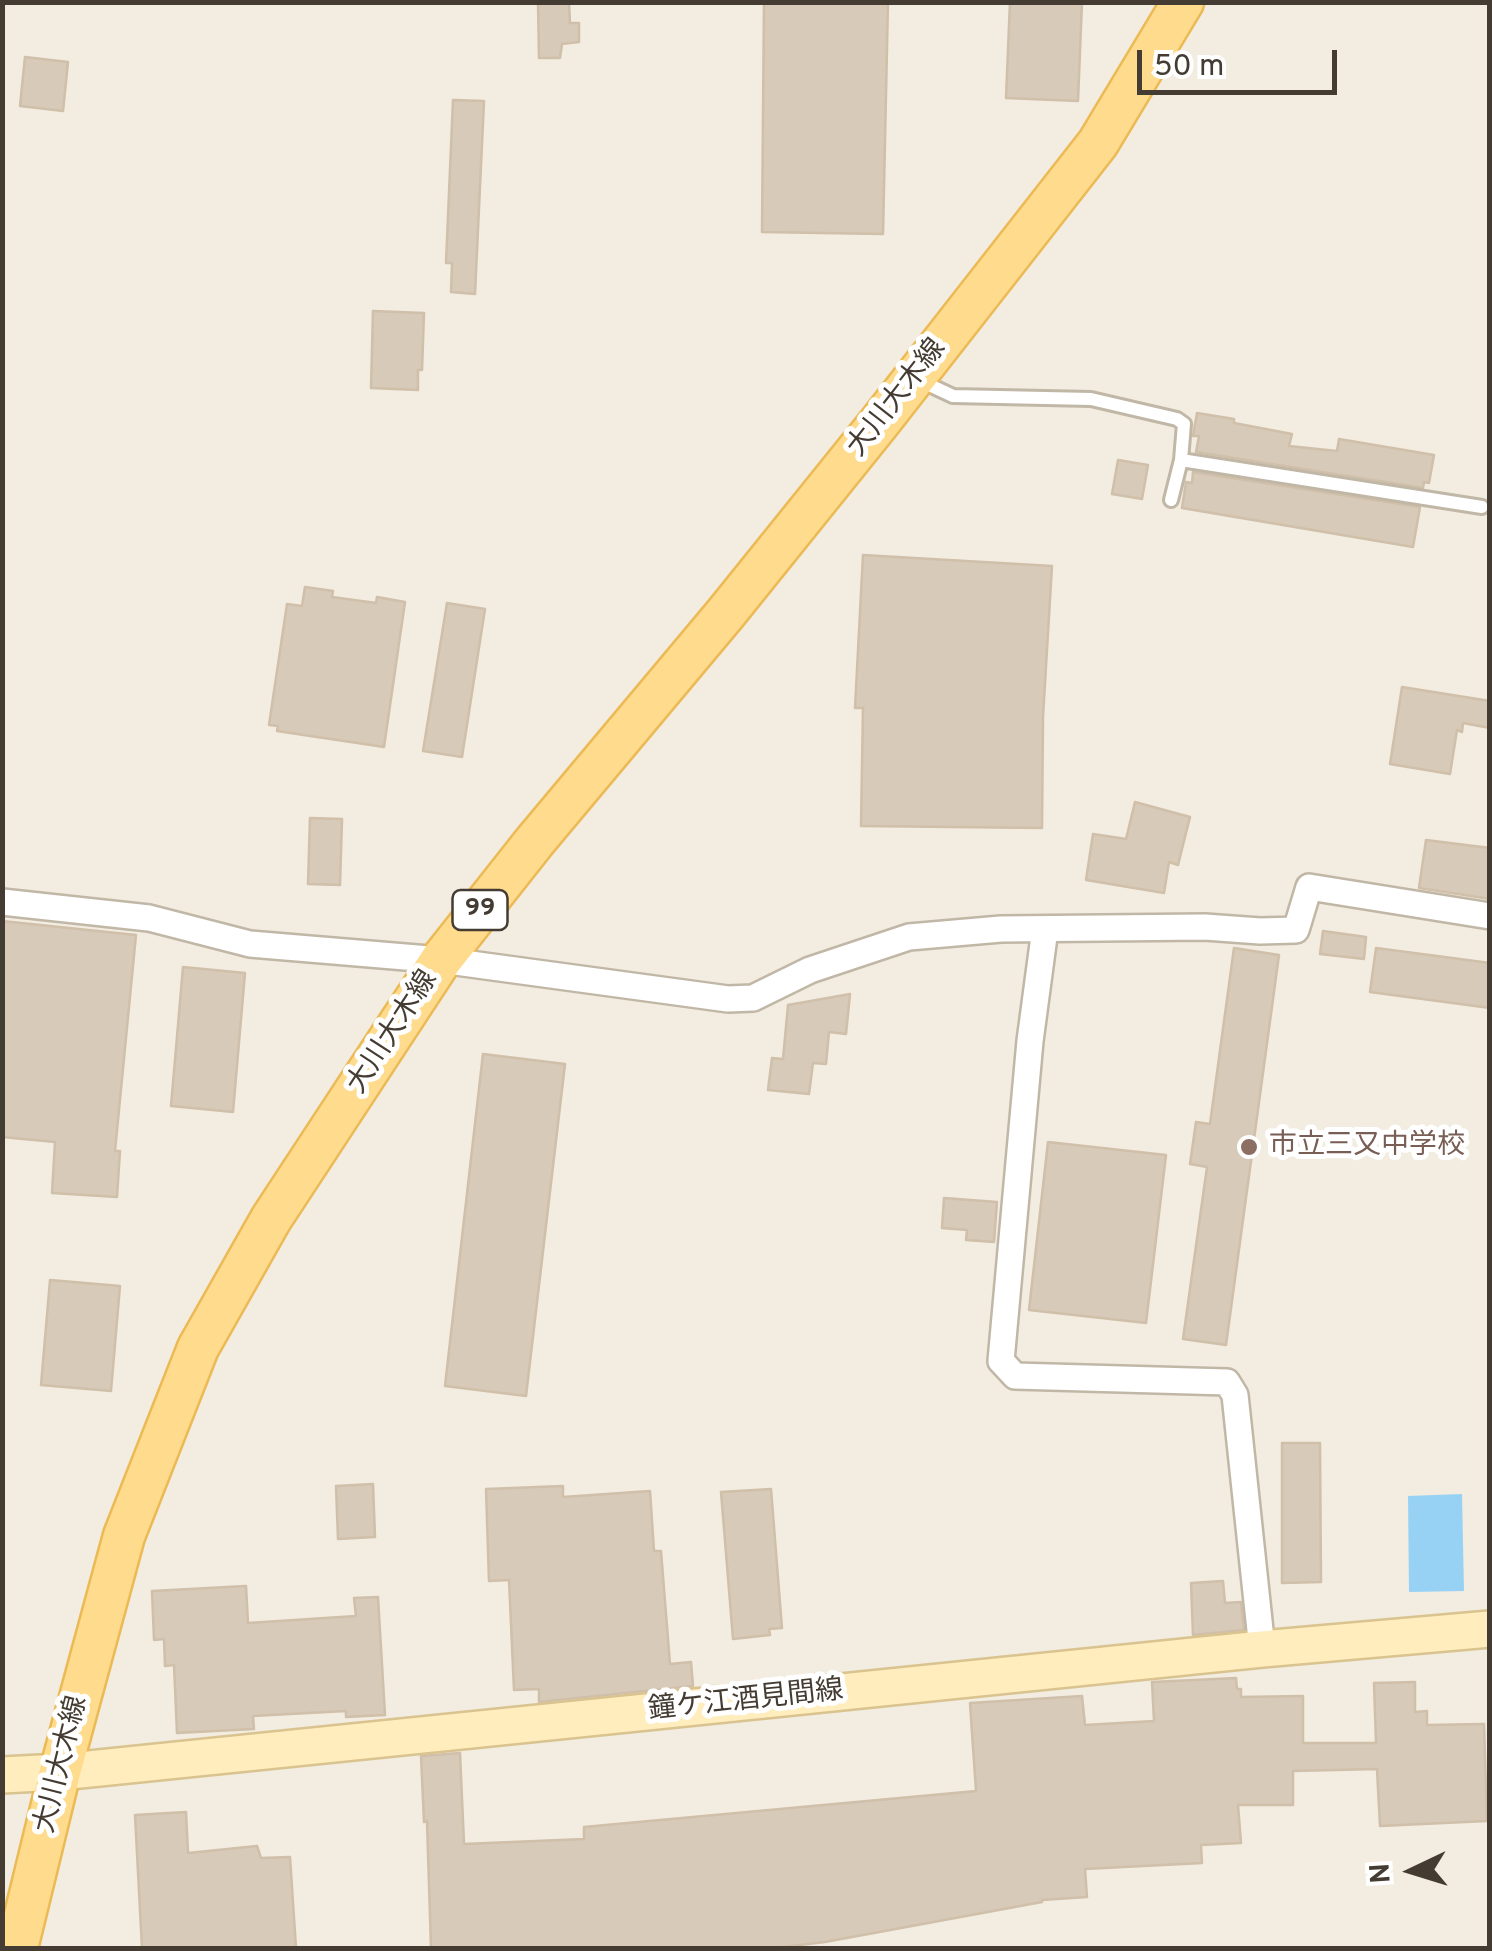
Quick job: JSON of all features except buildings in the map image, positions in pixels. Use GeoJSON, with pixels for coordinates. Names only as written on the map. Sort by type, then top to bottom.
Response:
{"type":"FeatureCollection","features":[{"type":"Feature","properties":{"kind":"main road","name":"大川大木線"},"geometry":{"type":"LineString","coordinates":[[17,1948],[124,1536],[198,1348],[271,1218],[441,960],[534,841],[726,613],[915,378],[1098,143],[1183,2]]}},
{"type":"Feature","properties":{"kind":"main road","name":"鐘ケ江酒見間線"},"geometry":{"type":"LineString","coordinates":[[2,1775],[1262,1648],[1490,1629]]}},
{"type":"Feature","properties":{"kind":"street"},"geometry":{"type":"LineString","coordinates":[[2,902],[149,918],[250,944],[441,960],[728,999],[753,998],[810,970],[909,936],[1001,929],[1296,930],[1309,888],[1490,916]]}},
{"type":"Feature","properties":{"kind":"street"},"geometry":{"type":"LineString","coordinates":[[1044,929],[1002,1361],[1015,1376],[1227,1382],[1235,1395],[1262,1648]]}},
{"type":"Feature","properties":{"kind":"lane"},"geometry":{"type":"LineString","coordinates":[[915,378],[953,396],[1092,399],[1177,419],[1184,424],[1182,460],[1172,500]]}},
{"type":"Feature","properties":{"kind":"lane"},"geometry":{"type":"LineString","coordinates":[[1182,460],[1482,507]]}},
{"type":"Feature","properties":{"kind":"water"},"geometry":{"type":"Polygon","coordinates":[[[1462,1494],[1464,1591],[1409,1592],[1408,1496],[1462,1494]]]}},
{"type":"Feature","properties":{"kind":"place","name":"市立三又中学校"},"geometry":{"type":"Point","coordinates":[1249,1147]}}]}
